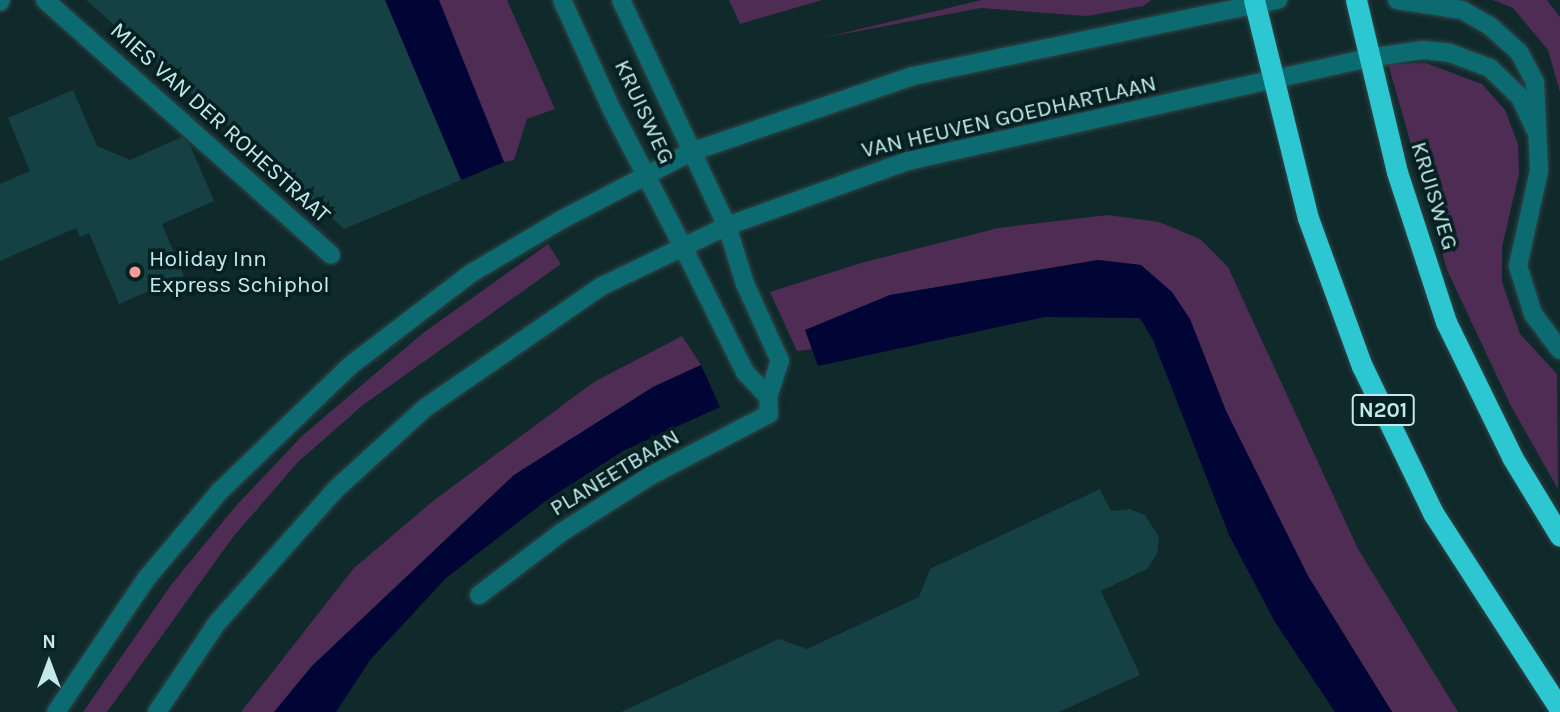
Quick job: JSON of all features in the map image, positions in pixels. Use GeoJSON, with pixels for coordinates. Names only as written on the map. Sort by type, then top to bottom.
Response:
{"type":"FeatureCollection","features":[{"type":"Feature","properties":{"kind":"highway","name":"KRUISWEG"},"geometry":{"type":"LineString","coordinates":[[1356,0],[1397,172],[1446,322],[1512,457],[1560,536]]}},
{"type":"Feature","properties":{"kind":"highway","name":"N201"},"geometry":{"type":"LineString","coordinates":[[1254,3],[1271,83],[1308,218],[1362,366],[1433,513],[1560,709]]}},
{"type":"Feature","properties":{"kind":"main road","name":"MIES VAN DER ROHESTRAAT"},"geometry":{"type":"LineString","coordinates":[[45,0],[331,255]]}},
{"type":"Feature","properties":{"kind":"main road","name":"KRUISWEG"},"geometry":{"type":"LineString","coordinates":[[562,0],[643,174],[682,245]]}},
{"type":"Feature","properties":{"kind":"main road","name":"KRUISWEG"},"geometry":{"type":"LineString","coordinates":[[621,0],[727,226]]}},
{"type":"Feature","properties":{"kind":"main road"},"geometry":{"type":"LineString","coordinates":[[56,712],[146,579],[219,492],[351,365],[470,274],[643,174],[691,152],[913,76],[1278,0]]}},
{"type":"Feature","properties":{"kind":"main road"},"geometry":{"type":"LineString","coordinates":[[1397,0],[1462,10],[1490,26],[1519,52],[1535,82],[1541,141],[1534,199],[1518,266],[1533,313],[1560,350]]}},
{"type":"Feature","properties":{"kind":"main road"},"geometry":{"type":"LineString","coordinates":[[1368,58],[1423,50],[1450,53],[1490,68],[1520,97],[1541,141]]}},
{"type":"Feature","properties":{"kind":"main road","name":"VAN HEUVEN GOEDHARTLAAN"},"geometry":{"type":"LineString","coordinates":[[157,712],[217,623],[290,540],[336,489],[425,408],[575,303],[682,245],[727,226],[908,161],[1271,83],[1368,58]]}},
{"type":"Feature","properties":{"kind":"main road","name":"PLANEETBAAN"},"geometry":{"type":"LineString","coordinates":[[480,595],[562,532],[650,476],[769,414],[768,397],[780,361],[746,284],[727,226]]}},
{"type":"Feature","properties":{"kind":"main road"},"geometry":{"type":"LineString","coordinates":[[682,245],[745,372],[768,397]]}},
{"type":"Feature","properties":{"kind":"shaded area"},"geometry":{"type":"Polygon","coordinates":[[[385,0],[439,0],[504,162],[461,180],[385,0]]]}},
{"type":"Feature","properties":{"kind":"shaded area"},"geometry":{"type":"Polygon","coordinates":[[[438,0],[507,0],[555,109],[527,119],[514,160],[504,162],[438,0]]]}},
{"type":"Feature","properties":{"kind":"shaded area"},"geometry":{"type":"Polygon","coordinates":[[[729,0],[822,0],[740,24],[729,0]]]}},
{"type":"Feature","properties":{"kind":"shaded area"},"geometry":{"type":"Polygon","coordinates":[[[982,0],[1151,0],[1143,6],[1087,16],[981,8],[822,38],[982,0]]]}},
{"type":"Feature","properties":{"kind":"shaded area"},"geometry":{"type":"Polygon","coordinates":[[[1493,0],[1547,0],[1560,17],[1560,92],[1548,50],[1513,8],[1493,0]]]}},
{"type":"Feature","properties":{"kind":"shaded area"},"geometry":{"type":"Polygon","coordinates":[[[1426,63],[1482,84],[1505,110],[1518,144],[1519,174],[1502,247],[1502,282],[1520,334],[1557,374],[1558,489],[1511,406],[1447,270],[1388,64],[1426,63]]]}},
{"type":"Feature","properties":{"kind":"shaded area"},"geometry":{"type":"Polygon","coordinates":[[[1108,215],[1159,222],[1200,239],[1228,267],[1358,549],[1458,712],[1392,712],[1308,576],[1226,411],[1190,319],[1141,265],[1098,260],[890,295],[806,330],[812,349],[797,351],[770,292],[861,263],[998,228],[1108,215]]]}},
{"type":"Feature","properties":{"kind":"shaded area"},"geometry":{"type":"Polygon","coordinates":[[[548,244],[561,264],[363,405],[298,462],[233,537],[107,712],[83,712],[171,585],[234,508],[302,436],[423,333],[548,244]]]}},
{"type":"Feature","properties":{"kind":"shaded area"},"geometry":{"type":"Polygon","coordinates":[[[1098,260],[1141,265],[1172,292],[1190,319],[1226,411],[1308,576],[1392,712],[1335,712],[1275,622],[1229,535],[1153,340],[1140,318],[1045,317],[818,366],[805,330],[890,295],[1098,260]]]}},
{"type":"Feature","properties":{"kind":"shaded area"},"geometry":{"type":"Polygon","coordinates":[[[682,336],[701,365],[653,387],[514,475],[312,666],[274,712],[241,712],[354,568],[433,501],[594,382],[682,336]]]}},
{"type":"Feature","properties":{"kind":"shaded area"},"geometry":{"type":"Polygon","coordinates":[[[701,365],[720,407],[623,451],[547,500],[446,578],[370,660],[336,712],[274,712],[312,666],[514,475],[653,387],[701,365]]]}},
{"type":"Feature","properties":{"kind":"building"},"geometry":{"type":"Polygon","coordinates":[[[86,0],[385,0],[461,180],[344,229],[86,0]]]}},
{"type":"Feature","properties":{"kind":"building"},"geometry":{"type":"Polygon","coordinates":[[[73,90],[97,146],[130,160],[182,137],[190,145],[214,201],[162,224],[184,276],[119,304],[89,233],[80,237],[76,228],[0,261],[0,184],[30,171],[8,118],[73,90]]]}},
{"type":"Feature","properties":{"kind":"building"},"geometry":{"type":"Polygon","coordinates":[[[1100,489],[1111,511],[1129,509],[1145,515],[1159,537],[1157,554],[1147,569],[1101,591],[1140,675],[1059,712],[621,712],[779,639],[807,649],[919,597],[930,569],[1100,489]]]}},
{"type":"Feature","properties":{"kind":"place","name":"Holiday Inn Express Schiphol"},"geometry":{"type":"Point","coordinates":[135,272]}}]}
